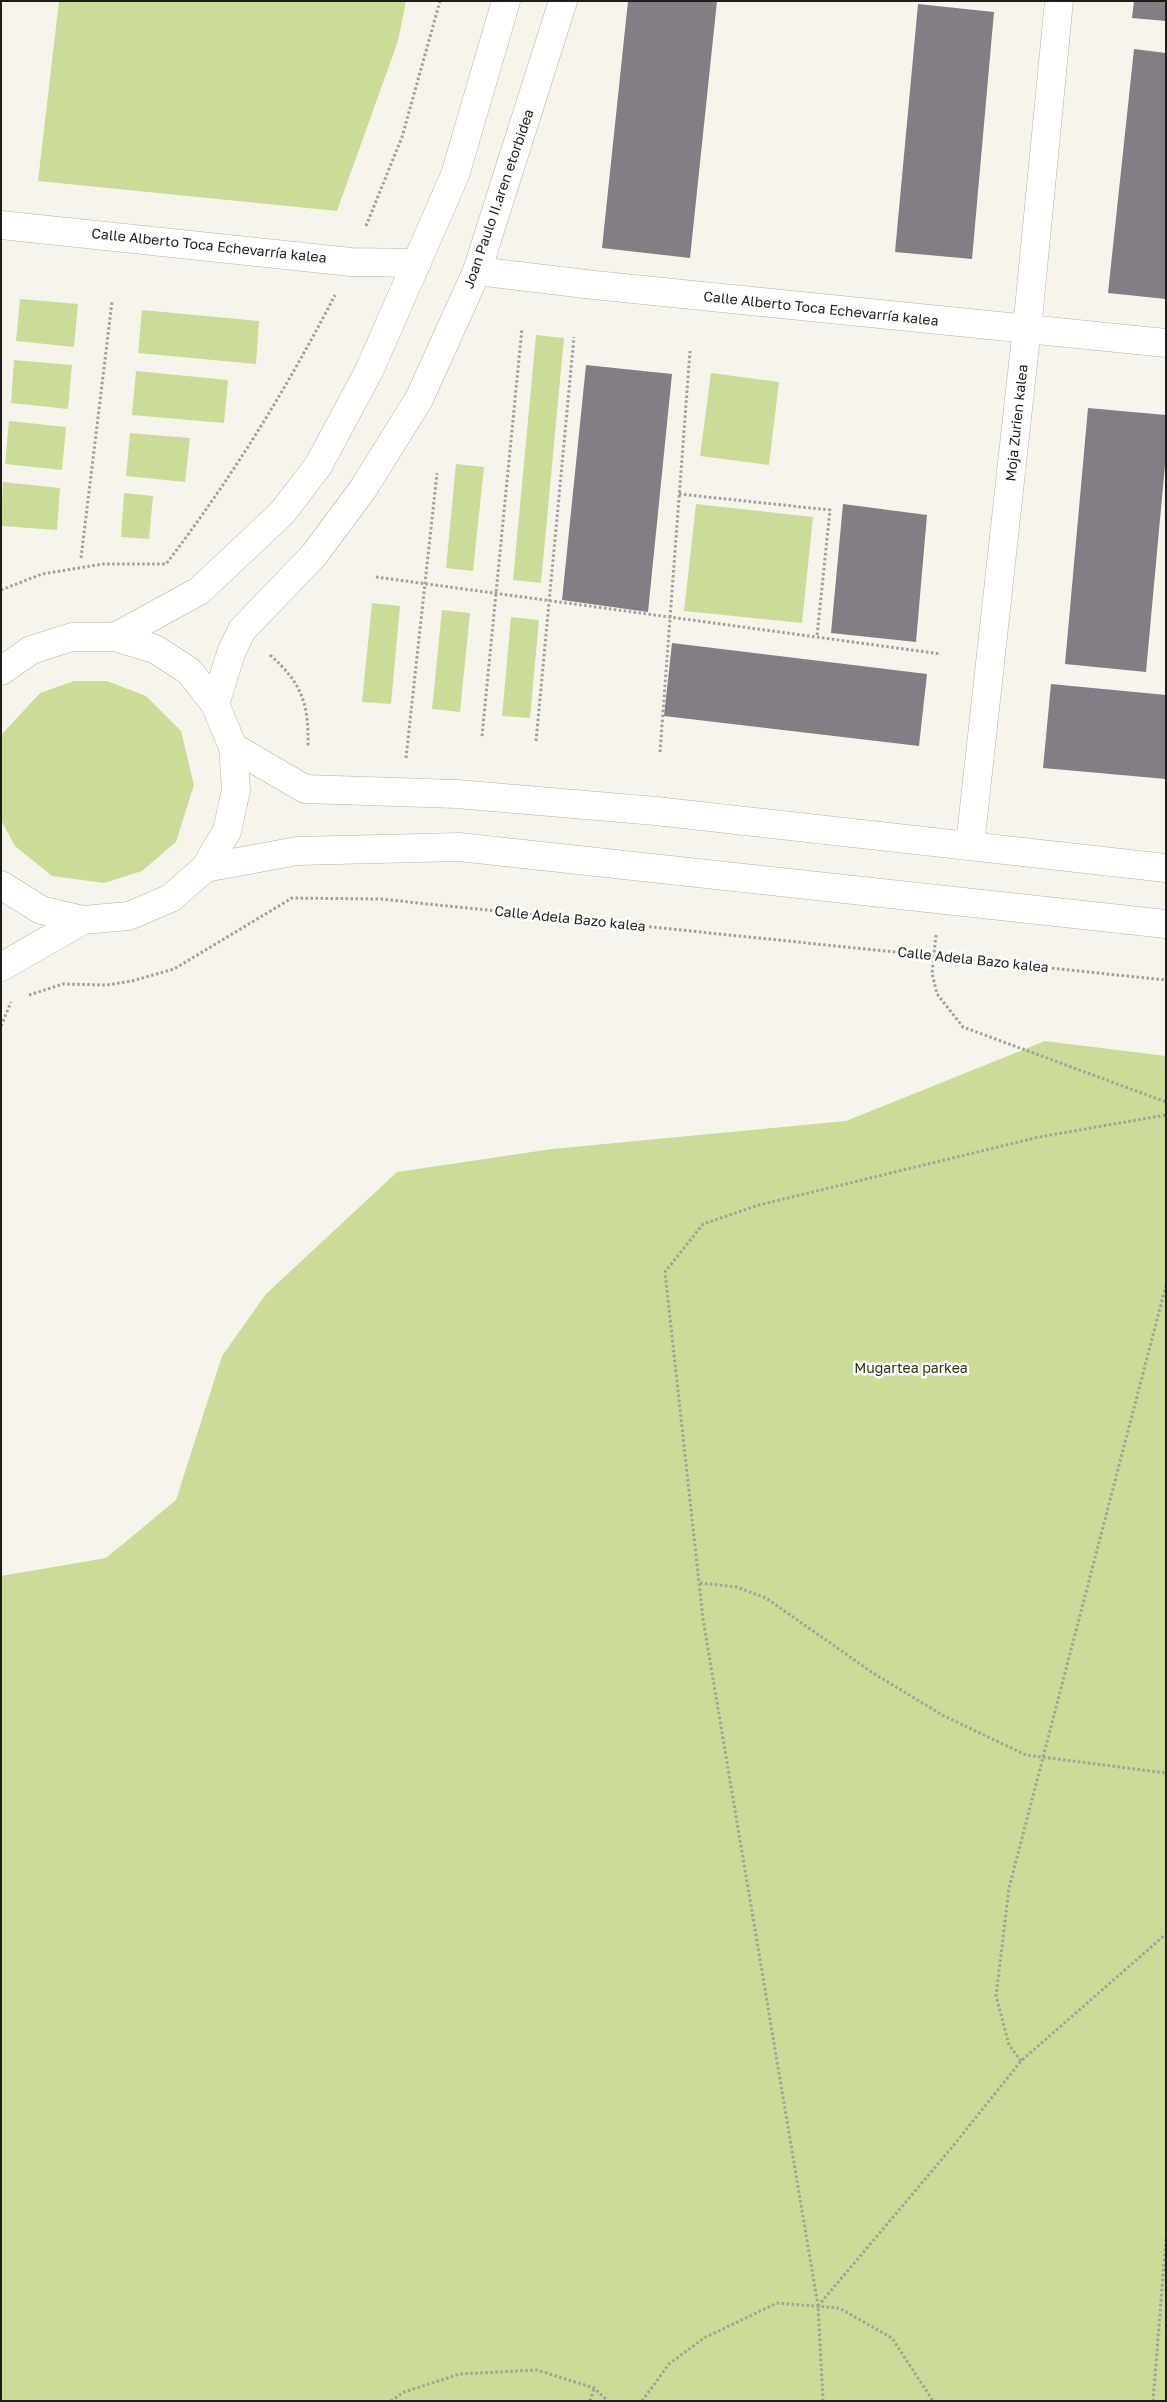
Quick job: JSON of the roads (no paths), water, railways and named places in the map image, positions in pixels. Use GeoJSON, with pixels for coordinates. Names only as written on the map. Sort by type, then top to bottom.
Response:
{"type":"FeatureCollection","features":[{"type":"Feature","properties":{"kind":"street"},"geometry":{"type":"LineString","coordinates":[[115,637],[199,591],[282,513],[318,466],[369,371],[456,175],[506,1]]}},
{"type":"Feature","properties":{"kind":"street","name":"Joan Paulo II.aren etorbidea"},"geometry":{"type":"LineString","coordinates":[[215,704],[231,653],[242,630],[314,555],[363,489],[419,399],[477,271],[564,1]]}},
{"type":"Feature","properties":{"kind":"street","name":"Moja Zurien kalea"},"geometry":{"type":"LineString","coordinates":[[970,845],[1027,330],[1059,1]]}},
{"type":"Feature","properties":{"kind":"street","name":"Calle Alberto Toca Echevarría kalea"},"geometry":{"type":"LineString","coordinates":[[1,225],[351,262],[417,263]]}},
{"type":"Feature","properties":{"kind":"street","name":"Calle Alberto Toca Echevarría kalea"},"geometry":{"type":"LineString","coordinates":[[477,271],[1027,330],[1166,343]]}},
{"type":"Feature","properties":{"kind":"street"},"geometry":{"type":"LineString","coordinates":[[1,670],[31,650],[72,637],[115,637],[155,649],[189,671],[215,704],[233,747],[236,790],[227,831],[205,868],[171,898],[129,916],[83,920],[41,910],[1,885]]}},
{"type":"Feature","properties":{"kind":"street"},"geometry":{"type":"LineString","coordinates":[[233,747],[305,788],[477,796],[656,811],[1166,868]]}},
{"type":"Feature","properties":{"kind":"street"},"geometry":{"type":"LineString","coordinates":[[205,868],[297,851],[459,847],[1166,924]]}},
{"type":"Feature","properties":{"kind":"street"},"geometry":{"type":"LineString","coordinates":[[1,967],[83,920]]}},
{"type":"Feature","properties":{"kind":"park label","name":"Mugartea parkea"},"geometry":{"type":"Point","coordinates":[911,1369]}}]}
